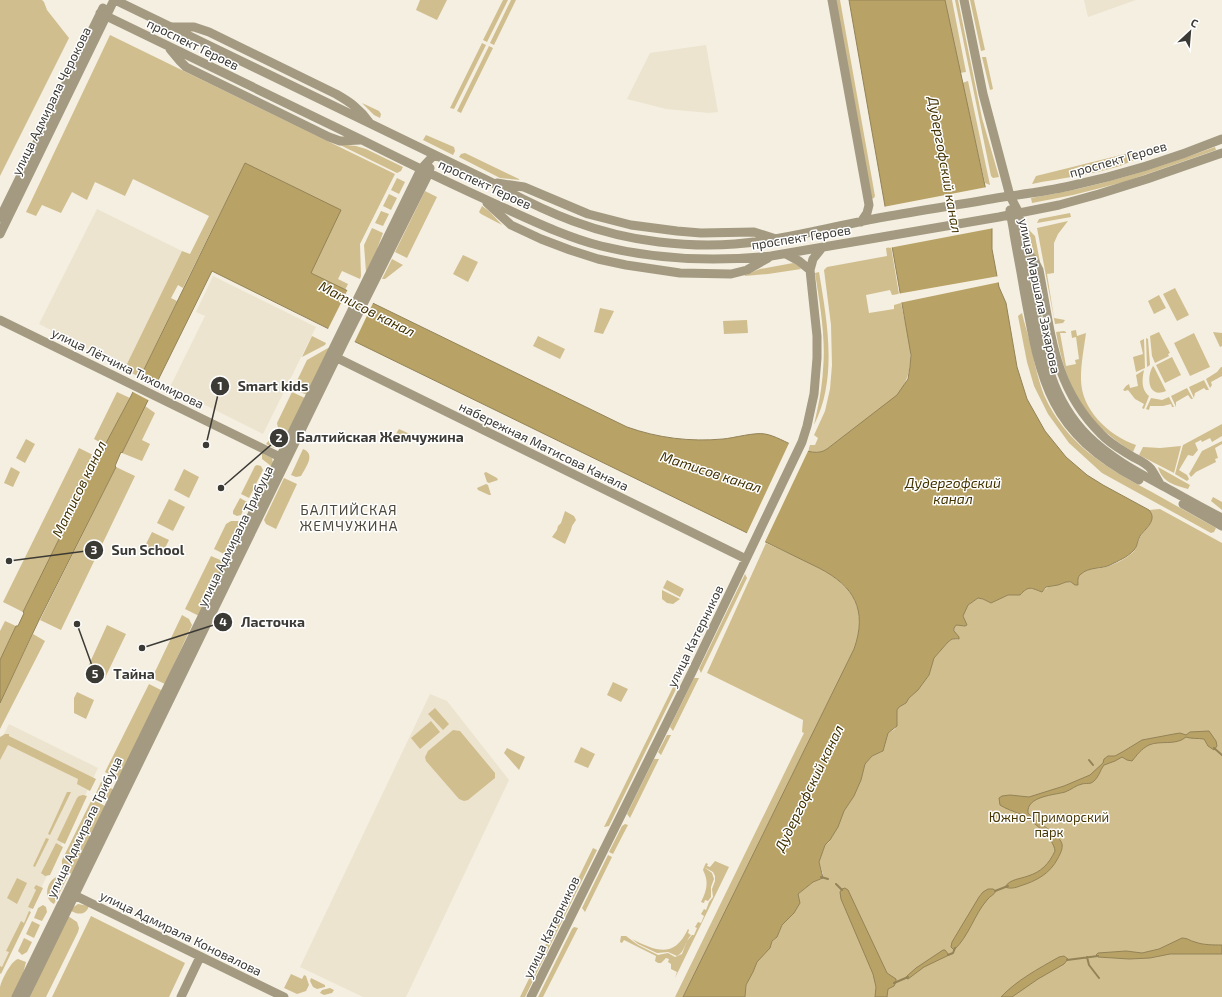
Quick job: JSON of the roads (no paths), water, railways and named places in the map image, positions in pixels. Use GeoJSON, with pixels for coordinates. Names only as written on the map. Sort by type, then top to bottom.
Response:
{"type":"FeatureCollection","features":[{"type":"Feature","properties":{"kind":"street","name":"улица Адмирала Черокова"},"geometry":{"type":"LineString","coordinates":[[0,234],[103,15],[107,0]]}},
{"type":"Feature","properties":{"kind":"street","name":"улица Адмирала Черокова"},"geometry":{"type":"LineString","coordinates":[[0,218],[103,15],[114,0]]}},
{"type":"Feature","properties":{"kind":"street","name":"проспект Героев"},"geometry":{"type":"LineString","coordinates":[[114,0],[170,27],[194,27],[216,35],[352,103],[363,113],[370,124],[493,183],[519,198],[553,214],[585,226],[630,237],[659,242],[694,245],[734,244],[777,239],[883,217],[1069,187],[1165,160],[1222,139]]}},
{"type":"Feature","properties":{"kind":"street"},"geometry":{"type":"LineString","coordinates":[[832,0],[869,205],[867,213],[861,222]]}},
{"type":"Feature","properties":{"kind":"street","name":"улица Маршала Захарова"},"geometry":{"type":"LineString","coordinates":[[964,0],[983,94],[1014,214],[1025,251],[1034,260],[1039,270],[1056,358],[1062,377],[1076,404],[1088,421],[1102,436],[1118,448],[1145,464],[1151,469],[1161,485],[1222,518]]}},
{"type":"Feature","properties":{"kind":"street","name":"проспект Героев"},"geometry":{"type":"LineString","coordinates":[[103,15],[168,46],[186,67],[329,137],[340,141],[361,140],[483,199],[547,228],[574,238],[627,252],[659,257],[693,260],[736,260],[771,256],[820,249],[999,217],[1099,194],[1222,153]]}},
{"type":"Feature","properties":{"kind":"street","name":"улица Адмирала Трибуца"},"geometry":{"type":"LineString","coordinates":[[16,997],[71,894],[341,340],[434,155]]}},
{"type":"Feature","properties":{"kind":"street"},"geometry":{"type":"LineString","coordinates":[[493,183],[524,187],[588,214],[631,225],[677,232],[754,232],[777,239]]}},
{"type":"Feature","properties":{"kind":"street"},"geometry":{"type":"LineString","coordinates":[[483,199],[501,217],[517,228],[570,250],[598,259],[626,265],[680,273],[730,274],[747,270],[771,256]]}},
{"type":"Feature","properties":{"kind":"street"},"geometry":{"type":"LineString","coordinates":[[869,205],[875,212],[883,217]]}},
{"type":"Feature","properties":{"kind":"street","name":"улица Маршала Захарова"},"geometry":{"type":"LineString","coordinates":[[1014,214],[1029,315],[1040,368],[1045,384],[1067,424],[1100,456],[1124,472],[1222,526]]}},
{"type":"Feature","properties":{"kind":"street","name":"улица Катерников"},"geometry":{"type":"LineString","coordinates":[[531,997],[692,672],[802,442],[814,394],[818,358],[810,270],[813,259],[820,249]]}},
{"type":"Feature","properties":{"kind":"street"},"geometry":{"type":"LineString","coordinates":[[786,254],[799,261],[810,270]]}},
{"type":"Feature","properties":{"kind":"street","name":"улица Лётчика Тихомирова"},"geometry":{"type":"LineString","coordinates":[[0,320],[284,459]]}},
{"type":"Feature","properties":{"kind":"street","name":"набережная Матисова Канала"},"geometry":{"type":"LineString","coordinates":[[333,357],[746,559]]}},
{"type":"Feature","properties":{"kind":"street","name":"улица Адмирала Трибуца"},"geometry":{"type":"LineString","coordinates":[[25,997],[71,894]]}},
{"type":"Feature","properties":{"kind":"street","name":"улица Адмирала Коновалова"},"geometry":{"type":"LineString","coordinates":[[71,894],[284,997]]}},
{"type":"Feature","properties":{"kind":"street"},"geometry":{"type":"LineString","coordinates":[[181,997],[200,957]]}},
{"type":"Feature","properties":{"kind":"water","name":"Дудергофский канал"},"geometry":{"type":"Polygon","coordinates":[[[849,0],[945,0],[985,186],[992,228],[992,249],[999,287],[1006,303],[1017,367],[1027,399],[1045,431],[1066,457],[1087,475],[1149,510],[1152,517],[1150,524],[1140,536],[1136,547],[1132,552],[1123,559],[1110,565],[1084,572],[1079,576],[1078,585],[1071,582],[1066,582],[1046,587],[1042,592],[1030,588],[1020,595],[1008,595],[991,603],[978,598],[968,605],[963,616],[967,625],[956,625],[954,628],[954,631],[959,639],[952,639],[948,642],[934,658],[929,675],[918,690],[897,710],[897,726],[888,733],[883,751],[872,756],[865,764],[861,780],[854,796],[844,811],[838,827],[825,845],[819,862],[823,878],[813,882],[798,894],[800,903],[794,913],[782,925],[777,937],[772,941],[770,948],[757,962],[746,985],[745,997],[683,997],[854,649],[858,635],[859,622],[855,601],[849,591],[831,575],[819,568],[212,271],[122,453],[121,452],[115,466],[116,467],[39,620],[0,703],[0,660],[16,626],[18,626],[24,613],[23,612],[99,458],[107,446],[105,445],[130,398],[245,163],[341,210],[311,273],[627,427],[650,434],[698,440],[723,439],[750,434],[765,434],[805,450],[820,452],[827,449],[897,395],[908,379],[911,355],[849,0]]]}},
{"type":"Feature","properties":{"kind":"water"},"geometry":{"type":"Polygon","coordinates":[[[1209,731],[1216,741],[1217,746],[1214,750],[1208,746],[1204,739],[1186,737],[1178,741],[1149,745],[1139,752],[1132,761],[1122,757],[1104,765],[1097,777],[1091,783],[1080,785],[1065,792],[1042,797],[1032,803],[1029,807],[1028,813],[1036,821],[1057,836],[1062,844],[1062,850],[1055,864],[1047,873],[1032,882],[1011,888],[1005,887],[1012,881],[1041,870],[1050,860],[1055,851],[1051,841],[1042,830],[1020,814],[1000,805],[999,798],[1010,795],[1029,797],[1064,786],[1090,775],[1108,756],[1115,756],[1142,740],[1180,733],[1186,735],[1190,732],[1209,731]]]}},
{"type":"Feature","properties":{"kind":"water"},"geometry":{"type":"Polygon","coordinates":[[[845,888],[848,890],[887,973],[896,979],[894,986],[888,989],[887,997],[875,997],[876,987],[873,974],[841,899],[840,892],[845,888]]]}},
{"type":"Feature","properties":{"kind":"water"},"geometry":{"type":"Polygon","coordinates":[[[988,889],[993,889],[996,891],[982,906],[964,938],[954,950],[951,947],[952,942],[979,897],[988,889]]]}},
{"type":"Feature","properties":{"kind":"water"},"geometry":{"type":"Polygon","coordinates":[[[1182,938],[1186,938],[1201,944],[1222,945],[1222,954],[1170,954],[1150,958],[1129,959],[1098,957],[1096,955],[1098,953],[1126,951],[1142,953],[1159,949],[1182,938]]]}},
{"type":"Feature","properties":{"kind":"water"},"geometry":{"type":"Polygon","coordinates":[[[945,950],[949,955],[924,967],[908,979],[906,978],[916,968],[945,950]]]}},
{"type":"Feature","properties":{"kind":"water"},"geometry":{"type":"Polygon","coordinates":[[[1064,956],[1068,959],[1064,964],[1038,979],[1012,997],[1001,997],[1028,975],[1059,957],[1064,956]]]}},
{"type":"Feature","properties":{"kind":"waterway"},"geometry":{"type":"LineString","coordinates":[[1214,748],[1222,755]]}},
{"type":"Feature","properties":{"kind":"waterway"},"geometry":{"type":"LineString","coordinates":[[1089,760],[1093,765]]}},
{"type":"Feature","properties":{"kind":"waterway"},"geometry":{"type":"LineString","coordinates":[[821,877],[828,879]]}},
{"type":"Feature","properties":{"kind":"waterway"},"geometry":{"type":"LineString","coordinates":[[836,884],[842,890]]}},
{"type":"Feature","properties":{"kind":"waterway"},"geometry":{"type":"LineString","coordinates":[[995,891],[1008,886]]}},
{"type":"Feature","properties":{"kind":"waterway"},"geometry":{"type":"LineString","coordinates":[[948,955],[953,953],[955,948]]}},
{"type":"Feature","properties":{"kind":"waterway"},"geometry":{"type":"LineString","coordinates":[[1067,960],[1098,956]]}},
{"type":"Feature","properties":{"kind":"waterway"},"geometry":{"type":"LineString","coordinates":[[1087,957],[1089,965],[1099,978]]}},
{"type":"Feature","properties":{"kind":"waterway"},"geometry":{"type":"LineString","coordinates":[[894,983],[908,977]]}},
{"type":"Feature","properties":{"kind":"place","name":"Smart kids"},"geometry":{"type":"Point","coordinates":[206,445]}},
{"type":"Feature","properties":{"kind":"place","name":"Балтийская Жемчужина"},"geometry":{"type":"Point","coordinates":[221,488]}},
{"type":"Feature","properties":{"kind":"place","name":"Sun School"},"geometry":{"type":"Point","coordinates":[9,561]}},
{"type":"Feature","properties":{"kind":"place","name":"Тайна"},"geometry":{"type":"Point","coordinates":[77,624]}},
{"type":"Feature","properties":{"kind":"place","name":"Ласточка"},"geometry":{"type":"Point","coordinates":[142,648]}},
{"type":"Feature","properties":{"kind":"district","name":"БАЛТИЙСКАЯ ЖЕМЧУЖИНА"},"geometry":{"type":"Point","coordinates":[349,518]}},
{"type":"Feature","properties":{"kind":"water label","name":"Матисов канал"},"geometry":{"type":"Point","coordinates":[367,309]}},
{"type":"Feature","properties":{"kind":"water label","name":"Матисов канал"},"geometry":{"type":"Point","coordinates":[711,472]}},
{"type":"Feature","properties":{"kind":"water label","name":"Матисов канал"},"geometry":{"type":"Point","coordinates":[79,489]}},
{"type":"Feature","properties":{"kind":"park label","name":"Южно-Приморский парк"},"geometry":{"type":"Point","coordinates":[1049,824]}}]}
